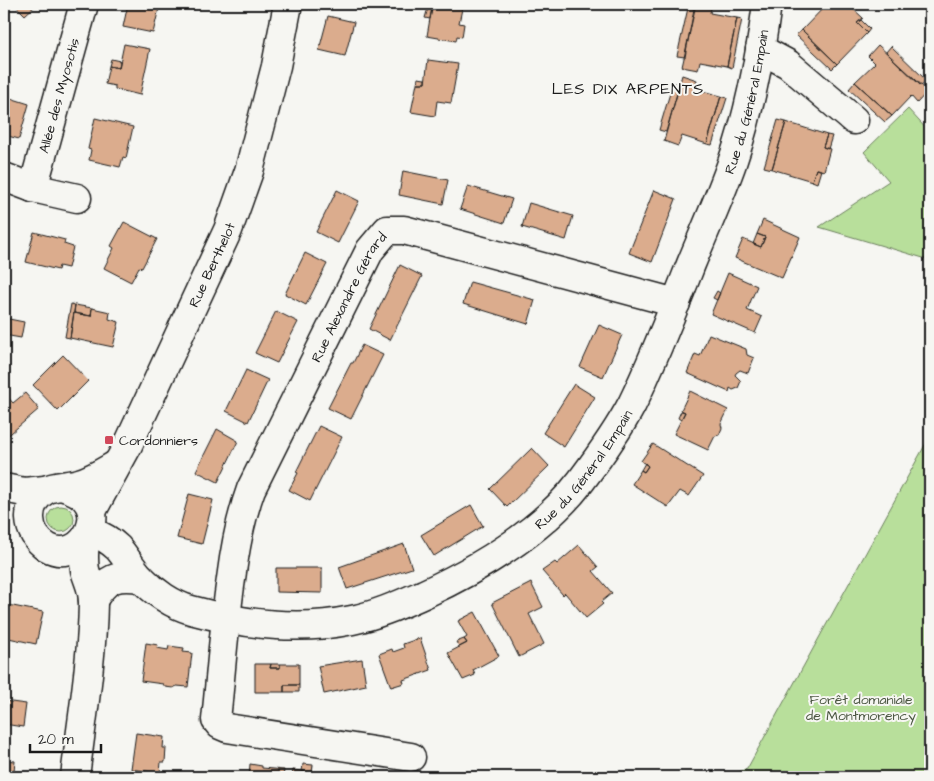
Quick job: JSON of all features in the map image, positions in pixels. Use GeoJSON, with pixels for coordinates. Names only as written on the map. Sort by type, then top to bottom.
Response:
{"type":"FeatureCollection","features":[{"type":"Feature","properties":{"kind":"street","name":"Allée des Myosotis"},"geometry":{"type":"LineString","coordinates":[[33,188],[84,4]]}},
{"type":"Feature","properties":{"kind":"street","name":"Rue Berthelot"},"geometry":{"type":"LineString","coordinates":[[75,777],[92,633],[93,600],[91,583],[86,572],[84,549],[89,527],[228,230],[249,170],[276,66],[288,4]]}},
{"type":"Feature","properties":{"kind":"street","name":"Rue du Général Empain"},"geometry":{"type":"LineString","coordinates":[[89,527],[117,547],[142,578],[161,595],[187,610],[226,618],[278,625],[305,625],[352,620],[396,607],[457,579],[507,548],[552,513],[579,484],[631,405],[676,303],[732,162],[755,79],[767,4]]}},
{"type":"Feature","properties":{"kind":"street"},"geometry":{"type":"LineString","coordinates":[[760,49],[788,64],[854,120]]}},
{"type":"Feature","properties":{"kind":"street"},"geometry":{"type":"LineString","coordinates":[[4,177],[33,188],[77,198]]}},
{"type":"Feature","properties":{"kind":"street","name":"Rue Alexandre Gérard"},"geometry":{"type":"LineString","coordinates":[[226,618],[236,543],[241,517],[250,489],[370,250],[387,230],[416,232],[676,303]]}},
{"type":"Feature","properties":{"kind":"street"},"geometry":{"type":"LineString","coordinates":[[4,488],[24,492],[55,488],[90,479],[117,464]]}},
{"type":"Feature","properties":{"kind":"street"},"geometry":{"type":"LineString","coordinates":[[55,488],[74,489],[88,502],[89,527],[71,548],[55,550],[41,542],[34,535],[30,525],[29,515],[37,497],[55,488]]}},
{"type":"Feature","properties":{"kind":"street"},"geometry":{"type":"LineString","coordinates":[[4,497],[13,504],[30,525]]}},
{"type":"Feature","properties":{"kind":"street","name":"Rue Berthelot"},"geometry":{"type":"LineString","coordinates":[[55,550],[77,580],[84,596],[92,633]]}},
{"type":"Feature","properties":{"kind":"street"},"geometry":{"type":"LineString","coordinates":[[93,600],[101,586],[112,578],[128,576],[142,578]]}},
{"type":"Feature","properties":{"kind":"street"},"geometry":{"type":"LineString","coordinates":[[226,618],[216,720],[220,725],[227,728],[411,757]]}},
{"type":"Feature","properties":{"kind":"green space"},"geometry":{"type":"Polygon","coordinates":[[[908,109],[930,133],[930,260],[819,227],[889,181],[864,152],[908,109]]]}},
{"type":"Feature","properties":{"kind":"green space","name":"Forêt domaniale de Montmorency"},"geometry":{"type":"Polygon","coordinates":[[[930,436],[930,777],[724,777],[747,769],[930,436]]]}},
{"type":"Feature","properties":{"kind":"green space"},"geometry":{"type":"Polygon","coordinates":[[[61,506],[70,510],[74,519],[70,528],[61,532],[52,528],[48,519],[52,510],[61,506]]]}},
{"type":"Feature","properties":{"kind":"building"},"geometry":{"type":"Polygon","coordinates":[[[14,4],[37,4],[25,15],[14,4]]]}},
{"type":"Feature","properties":{"kind":"building"},"geometry":{"type":"Polygon","coordinates":[[[128,4],[160,4],[153,33],[123,27],[128,4]]]}},
{"type":"Feature","properties":{"kind":"building"},"geometry":{"type":"Polygon","coordinates":[[[427,4],[463,4],[459,23],[464,24],[462,37],[457,36],[456,41],[427,36],[432,7],[427,6],[427,4]]]}},
{"type":"Feature","properties":{"kind":"building"},"geometry":{"type":"Polygon","coordinates":[[[696,4],[712,4],[710,13],[737,18],[727,66],[700,61],[698,70],[682,67],[696,4]]]}},
{"type":"Feature","properties":{"kind":"building"},"geometry":{"type":"Polygon","coordinates":[[[827,4],[836,4],[841,8],[844,4],[848,4],[863,18],[857,23],[867,33],[837,64],[802,30],[827,4]]]}},
{"type":"Feature","properties":{"kind":"building"},"geometry":{"type":"Polygon","coordinates":[[[428,8],[432,9],[430,19],[425,18],[428,8]]]}},
{"type":"Feature","properties":{"kind":"building"},"geometry":{"type":"Polygon","coordinates":[[[688,8],[694,9],[685,57],[677,56],[688,8]]]}},
{"type":"Feature","properties":{"kind":"building"},"geometry":{"type":"Polygon","coordinates":[[[328,16],[354,22],[345,56],[319,50],[328,16]]]}},
{"type":"Feature","properties":{"kind":"building"},"geometry":{"type":"Polygon","coordinates":[[[737,18],[742,19],[732,68],[727,66],[737,18]]]}},
{"type":"Feature","properties":{"kind":"building"},"geometry":{"type":"Polygon","coordinates":[[[861,20],[870,29],[867,33],[857,23],[861,20]]]}},
{"type":"Feature","properties":{"kind":"building"},"geometry":{"type":"Polygon","coordinates":[[[802,30],[837,64],[832,69],[796,35],[802,30]]]}},
{"type":"Feature","properties":{"kind":"building"},"geometry":{"type":"Polygon","coordinates":[[[124,44],[150,49],[140,95],[115,89],[115,86],[105,84],[109,66],[119,68],[124,44]]]}},
{"type":"Feature","properties":{"kind":"building"},"geometry":{"type":"Polygon","coordinates":[[[878,45],[928,91],[917,103],[911,96],[892,116],[855,82],[875,63],[868,56],[878,45]]]}},
{"type":"Feature","properties":{"kind":"building"},"geometry":{"type":"Polygon","coordinates":[[[891,46],[926,80],[921,86],[886,52],[891,46]]]}},
{"type":"Feature","properties":{"kind":"building"},"geometry":{"type":"Polygon","coordinates":[[[111,59],[120,61],[119,68],[109,66],[111,59]]]}},
{"type":"Feature","properties":{"kind":"building"},"geometry":{"type":"Polygon","coordinates":[[[428,60],[458,64],[451,103],[437,101],[435,116],[411,112],[417,83],[425,83],[428,60]]]}},
{"type":"Feature","properties":{"kind":"building"},"geometry":{"type":"Polygon","coordinates":[[[682,75],[697,80],[695,89],[721,96],[707,144],[682,136],[678,146],[664,141],[682,75]]]}},
{"type":"Feature","properties":{"kind":"building"},"geometry":{"type":"Polygon","coordinates":[[[418,78],[425,79],[425,83],[417,83],[418,78]]]}},
{"type":"Feature","properties":{"kind":"building"},"geometry":{"type":"Polygon","coordinates":[[[4,81],[11,83],[7,97],[29,104],[19,139],[4,135],[4,81]]]}},
{"type":"Feature","properties":{"kind":"building"},"geometry":{"type":"Polygon","coordinates":[[[855,82],[892,116],[885,122],[849,89],[855,82]]]}},
{"type":"Feature","properties":{"kind":"building"},"geometry":{"type":"Polygon","coordinates":[[[673,83],[680,84],[666,132],[659,130],[673,83]]]}},
{"type":"Feature","properties":{"kind":"building"},"geometry":{"type":"Polygon","coordinates":[[[721,96],[727,98],[712,145],[707,144],[721,96]]]}},
{"type":"Feature","properties":{"kind":"building"},"geometry":{"type":"Polygon","coordinates":[[[95,118],[133,127],[126,158],[123,157],[120,167],[89,160],[91,150],[88,149],[95,118]]]}},
{"type":"Feature","properties":{"kind":"building"},"geometry":{"type":"Polygon","coordinates":[[[778,120],[786,122],[772,169],[764,167],[778,120]]]}},
{"type":"Feature","properties":{"kind":"building"},"geometry":{"type":"Polygon","coordinates":[[[786,122],[827,135],[823,147],[830,149],[824,171],[816,169],[812,181],[772,169],[786,122]]]}},
{"type":"Feature","properties":{"kind":"building"},"geometry":{"type":"Polygon","coordinates":[[[827,135],[832,136],[828,149],[823,147],[827,135]]]}},
{"type":"Feature","properties":{"kind":"building"},"geometry":{"type":"Polygon","coordinates":[[[816,169],[821,170],[817,183],[812,181],[816,169]]]}},
{"type":"Feature","properties":{"kind":"building"},"geometry":{"type":"Polygon","coordinates":[[[403,171],[448,180],[443,204],[399,195],[403,171]]]}},
{"type":"Feature","properties":{"kind":"building"},"geometry":{"type":"Polygon","coordinates":[[[468,186],[512,199],[504,223],[460,209],[468,186]]]}},
{"type":"Feature","properties":{"kind":"building"},"geometry":{"type":"Polygon","coordinates":[[[337,190],[359,201],[338,243],[316,232],[337,190]]]}},
{"type":"Feature","properties":{"kind":"building"},"geometry":{"type":"Polygon","coordinates":[[[654,190],[676,199],[652,262],[629,253],[654,190]]]}},
{"type":"Feature","properties":{"kind":"building"},"geometry":{"type":"Polygon","coordinates":[[[529,203],[573,216],[566,240],[522,227],[529,203]]]}},
{"type":"Feature","properties":{"kind":"building"},"geometry":{"type":"Polygon","coordinates":[[[763,220],[800,237],[782,278],[735,258],[743,239],[761,247],[765,237],[757,234],[763,220]]]}},
{"type":"Feature","properties":{"kind":"building"},"geometry":{"type":"Polygon","coordinates":[[[124,222],[157,239],[142,268],[139,267],[131,282],[104,268],[114,248],[111,246],[124,222]]]}},
{"type":"Feature","properties":{"kind":"building"},"geometry":{"type":"Polygon","coordinates":[[[34,232],[65,240],[64,244],[73,247],[68,268],[59,266],[58,270],[26,262],[34,232]]]}},
{"type":"Feature","properties":{"kind":"building"},"geometry":{"type":"Polygon","coordinates":[[[757,234],[765,237],[761,247],[753,244],[757,234]]]}},
{"type":"Feature","properties":{"kind":"building"},"geometry":{"type":"Polygon","coordinates":[[[305,253],[327,264],[306,305],[285,294],[305,253]]]}},
{"type":"Feature","properties":{"kind":"building"},"geometry":{"type":"Polygon","coordinates":[[[400,265],[422,276],[390,340],[369,329],[400,265]]]}},
{"type":"Feature","properties":{"kind":"building"},"geometry":{"type":"Polygon","coordinates":[[[728,273],[757,286],[747,310],[762,317],[755,333],[711,314],[728,273]]]}},
{"type":"Feature","properties":{"kind":"building"},"geometry":{"type":"Polygon","coordinates":[[[470,282],[535,300],[528,324],[463,304],[470,282]]]}},
{"type":"Feature","properties":{"kind":"building"},"geometry":{"type":"Polygon","coordinates":[[[717,291],[720,293],[717,300],[713,298],[717,291]]]}},
{"type":"Feature","properties":{"kind":"building"},"geometry":{"type":"Polygon","coordinates":[[[71,304],[75,305],[70,338],[65,337],[71,304]]]}},
{"type":"Feature","properties":{"kind":"building"},"geometry":{"type":"Polygon","coordinates":[[[75,305],[92,308],[91,316],[74,313],[75,305]]]}},
{"type":"Feature","properties":{"kind":"building"},"geometry":{"type":"Polygon","coordinates":[[[92,308],[110,312],[109,319],[119,322],[113,347],[70,338],[74,313],[91,316],[92,308]]]}},
{"type":"Feature","properties":{"kind":"building"},"geometry":{"type":"Polygon","coordinates":[[[276,311],[298,322],[277,363],[255,353],[276,311]]]}},
{"type":"Feature","properties":{"kind":"building"},"geometry":{"type":"Polygon","coordinates":[[[4,318],[24,322],[21,338],[4,335],[4,318]]]}},
{"type":"Feature","properties":{"kind":"building"},"geometry":{"type":"Polygon","coordinates":[[[599,325],[622,335],[603,377],[580,367],[599,325]]]}},
{"type":"Feature","properties":{"kind":"building"},"geometry":{"type":"Polygon","coordinates":[[[709,334],[746,349],[747,355],[754,358],[748,373],[740,370],[736,373],[735,375],[741,381],[738,388],[733,390],[730,388],[729,392],[687,373],[695,354],[700,356],[709,334]]]}},
{"type":"Feature","properties":{"kind":"building"},"geometry":{"type":"Polygon","coordinates":[[[362,345],[383,355],[351,419],[328,408],[362,345]]]}},
{"type":"Feature","properties":{"kind":"building"},"geometry":{"type":"Polygon","coordinates":[[[63,355],[88,381],[58,411],[33,385],[63,355]]]}},
{"type":"Feature","properties":{"kind":"building"},"geometry":{"type":"Polygon","coordinates":[[[246,370],[268,380],[248,422],[226,411],[246,370]]]}},
{"type":"Feature","properties":{"kind":"building"},"geometry":{"type":"Polygon","coordinates":[[[574,384],[595,397],[564,447],[543,433],[574,384]]]}},
{"type":"Feature","properties":{"kind":"building"},"geometry":{"type":"Polygon","coordinates":[[[690,391],[728,410],[721,424],[722,428],[719,435],[715,436],[708,450],[674,434],[685,412],[681,410],[690,391]]]}},
{"type":"Feature","properties":{"kind":"building"},"geometry":{"type":"Polygon","coordinates":[[[4,393],[13,403],[25,393],[39,409],[4,439],[4,393]]]}},
{"type":"Feature","properties":{"kind":"building"},"geometry":{"type":"Polygon","coordinates":[[[681,411],[685,412],[681,420],[678,418],[681,411]]]}},
{"type":"Feature","properties":{"kind":"building"},"geometry":{"type":"Polygon","coordinates":[[[319,426],[342,437],[310,501],[289,490],[319,426]]]}},
{"type":"Feature","properties":{"kind":"building"},"geometry":{"type":"Polygon","coordinates":[[[217,429],[238,441],[218,482],[196,471],[217,429]]]}},
{"type":"Feature","properties":{"kind":"building"},"geometry":{"type":"Polygon","coordinates":[[[653,444],[703,476],[689,496],[680,491],[668,507],[632,484],[641,470],[644,472],[648,466],[641,461],[653,444]]]}},
{"type":"Feature","properties":{"kind":"building"},"geometry":{"type":"Polygon","coordinates":[[[532,448],[549,466],[507,507],[490,489],[532,448]]]}},
{"type":"Feature","properties":{"kind":"building"},"geometry":{"type":"Polygon","coordinates":[[[645,463],[648,466],[644,472],[641,470],[645,463]]]}},
{"type":"Feature","properties":{"kind":"building"},"geometry":{"type":"Polygon","coordinates":[[[189,494],[213,500],[202,544],[177,538],[189,494]]]}},
{"type":"Feature","properties":{"kind":"building"},"geometry":{"type":"Polygon","coordinates":[[[471,505],[483,526],[434,556],[421,535],[471,505]]]}},
{"type":"Feature","properties":{"kind":"building"},"geometry":{"type":"Polygon","coordinates":[[[404,544],[412,568],[347,589],[339,567],[404,544]]]}},
{"type":"Feature","properties":{"kind":"building"},"geometry":{"type":"Polygon","coordinates":[[[579,545],[598,567],[593,571],[612,593],[601,602],[603,604],[586,618],[565,593],[563,595],[542,571],[555,562],[557,564],[579,545]]]}},
{"type":"Feature","properties":{"kind":"building"},"geometry":{"type":"Polygon","coordinates":[[[276,568],[322,568],[322,593],[276,592],[276,568]]]}},
{"type":"Feature","properties":{"kind":"building"},"geometry":{"type":"Polygon","coordinates":[[[531,583],[543,607],[529,614],[544,644],[519,657],[492,603],[531,583]]]}},
{"type":"Feature","properties":{"kind":"building"},"geometry":{"type":"Polygon","coordinates":[[[8,605],[43,612],[36,644],[4,637],[4,609],[7,609],[8,605]]]}},
{"type":"Feature","properties":{"kind":"building"},"geometry":{"type":"Polygon","coordinates":[[[475,612],[499,656],[473,670],[475,675],[463,680],[448,653],[467,643],[464,639],[467,637],[458,621],[475,612]]]}},
{"type":"Feature","properties":{"kind":"building"},"geometry":{"type":"Polygon","coordinates":[[[420,638],[431,670],[403,680],[404,683],[391,687],[379,654],[392,649],[393,652],[404,648],[403,644],[420,638]]]}},
{"type":"Feature","properties":{"kind":"building"},"geometry":{"type":"Polygon","coordinates":[[[464,639],[467,643],[459,647],[456,642],[464,639]]]}},
{"type":"Feature","properties":{"kind":"building"},"geometry":{"type":"Polygon","coordinates":[[[146,643],[158,645],[157,648],[168,650],[169,646],[184,648],[183,652],[192,653],[188,687],[165,687],[163,684],[141,681],[146,643]]]}},
{"type":"Feature","properties":{"kind":"building"},"geometry":{"type":"Polygon","coordinates":[[[362,659],[366,685],[324,694],[318,666],[362,659]]]}},
{"type":"Feature","properties":{"kind":"building"},"geometry":{"type":"Polygon","coordinates":[[[255,664],[271,664],[270,668],[280,668],[280,664],[299,664],[299,685],[284,685],[284,692],[255,692],[255,664]]]}},
{"type":"Feature","properties":{"kind":"building"},"geometry":{"type":"Polygon","coordinates":[[[271,664],[280,664],[280,668],[270,668],[271,664]]]}},
{"type":"Feature","properties":{"kind":"building"},"geometry":{"type":"Polygon","coordinates":[[[284,685],[299,685],[299,692],[284,692],[284,685]]]}},
{"type":"Feature","properties":{"kind":"building"},"geometry":{"type":"Polygon","coordinates":[[[4,701],[26,704],[23,727],[4,724],[4,701]]]}},
{"type":"Feature","properties":{"kind":"building"},"geometry":{"type":"Polygon","coordinates":[[[136,733],[164,737],[163,748],[166,748],[165,762],[161,762],[160,773],[131,769],[136,733]]]}},
{"type":"Feature","properties":{"kind":"building"},"geometry":{"type":"Polygon","coordinates":[[[4,760],[15,761],[14,772],[16,772],[16,777],[4,777],[4,760]]]}},
{"type":"Feature","properties":{"kind":"building"},"geometry":{"type":"Polygon","coordinates":[[[250,764],[262,766],[262,768],[284,770],[283,777],[249,777],[250,764]]]}},
{"type":"Feature","properties":{"kind":"building"},"geometry":{"type":"Polygon","coordinates":[[[303,764],[313,765],[312,772],[302,771],[303,764]]]}},
{"type":"Feature","properties":{"kind":"building"},"geometry":{"type":"Polygon","coordinates":[[[293,770],[324,774],[324,777],[292,777],[293,770]]]}},
{"type":"Feature","properties":{"kind":"building"},"geometry":{"type":"Polygon","coordinates":[[[424,774],[448,777],[424,777],[424,774]]]}},
{"type":"Feature","properties":{"kind":"place","name":"Cordonniers"},"geometry":{"type":"Point","coordinates":[109,440]}},
{"type":"Feature","properties":{"kind":"district","name":"LES DIX ARPENTS"},"geometry":{"type":"Point","coordinates":[628,88]}}]}
